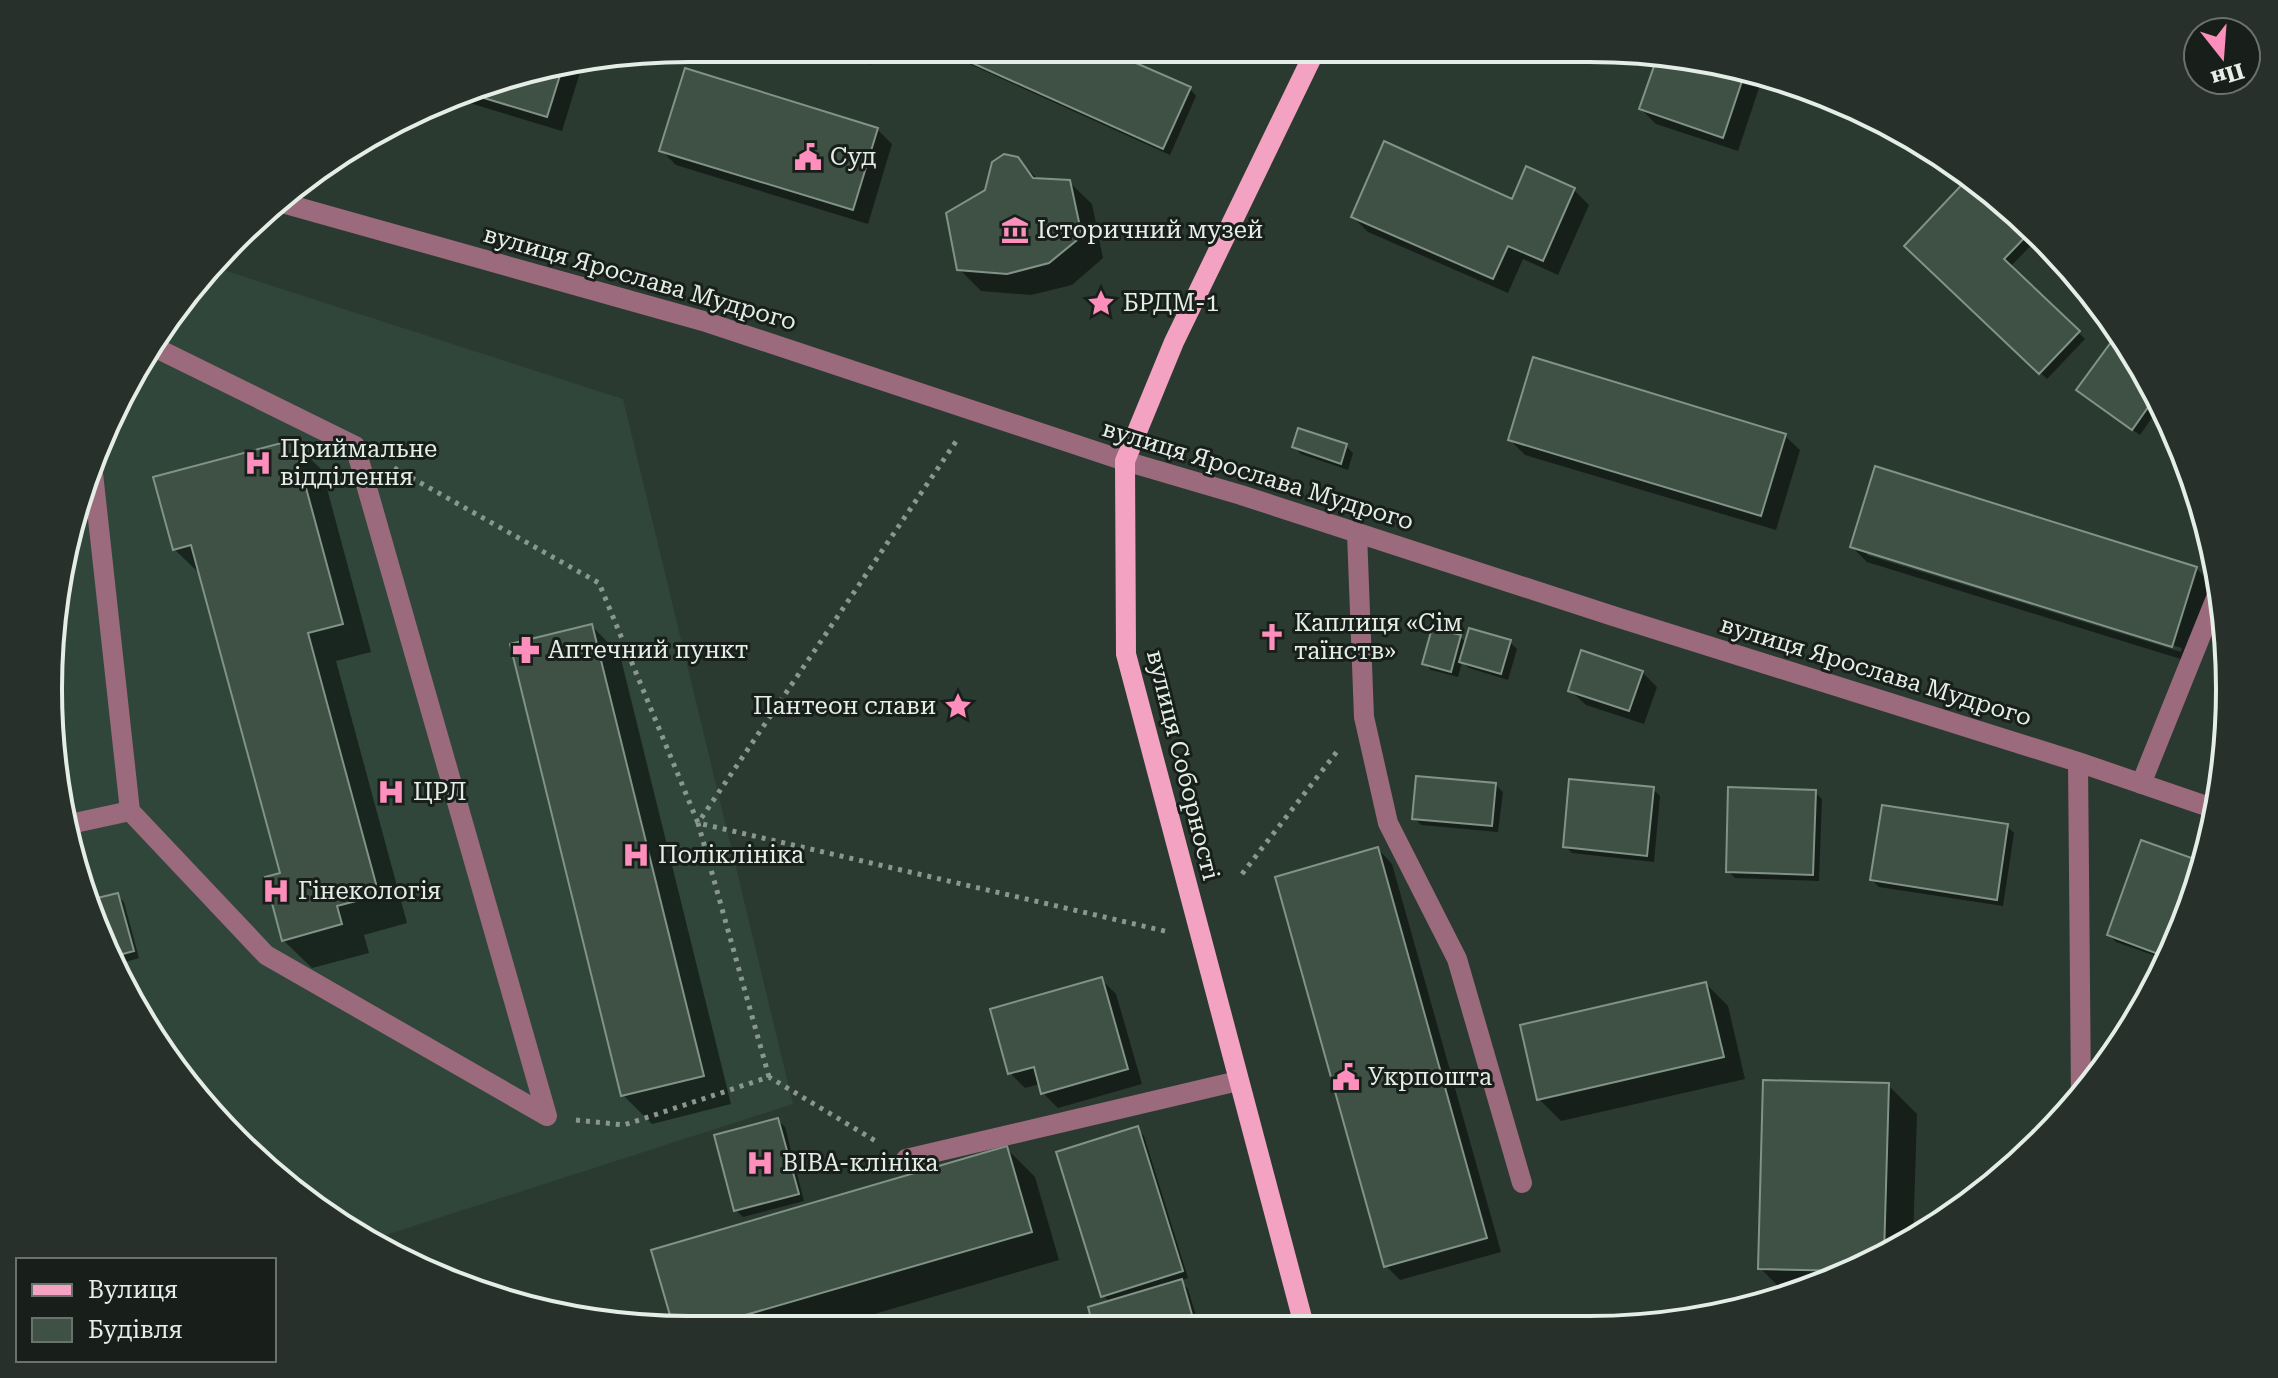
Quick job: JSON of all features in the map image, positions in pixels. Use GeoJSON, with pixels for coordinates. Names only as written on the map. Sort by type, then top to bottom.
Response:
{"type":"FeatureCollection","features":[{"type":"Feature","properties":{"kind":"main road","name":"вулиця Соборності"},"geometry":{"type":"LineString","coordinates":[[1301,1316],[1126,654],[1125,461],[1174,342],[1310,62]]}},
{"type":"Feature","properties":{"kind":"street","name":"вулиця Ярослава Мудрого"},"geometry":{"type":"LineString","coordinates":[[291,205],[703,321],[975,413],[2078,762],[2205,806]]}},
{"type":"Feature","properties":{"kind":"street"},"geometry":{"type":"LineString","coordinates":[[162,351],[355,446],[547,1116]]}},
{"type":"Feature","properties":{"kind":"street"},"geometry":{"type":"LineString","coordinates":[[95,488],[130,811],[266,955],[547,1116]]}},
{"type":"Feature","properties":{"kind":"street"},"geometry":{"type":"LineString","coordinates":[[1357,533],[1364,717],[1388,823],[1457,959],[1522,1183]]}},
{"type":"Feature","properties":{"kind":"street"},"geometry":{"type":"LineString","coordinates":[[2141,784],[2211,610]]}},
{"type":"Feature","properties":{"kind":"street"},"geometry":{"type":"LineString","coordinates":[[2078,762],[2081,1077]]}},
{"type":"Feature","properties":{"kind":"street"},"geometry":{"type":"LineString","coordinates":[[77,823],[130,811]]}},
{"type":"Feature","properties":{"kind":"street"},"geometry":{"type":"LineString","coordinates":[[906,1159],[1238,1081]]}},
{"type":"Feature","properties":{"kind":"path"},"geometry":{"type":"LineString","coordinates":[[698,823],[975,413]]}},
{"type":"Feature","properties":{"kind":"path"},"geometry":{"type":"LineString","coordinates":[[355,446],[599,583],[698,823],[769,1077],[906,1159]]}},
{"type":"Feature","properties":{"kind":"path"},"geometry":{"type":"LineString","coordinates":[[1242,874],[1364,717]]}},
{"type":"Feature","properties":{"kind":"path"},"geometry":{"type":"LineString","coordinates":[[698,823],[1200,940]]}},
{"type":"Feature","properties":{"kind":"path"},"geometry":{"type":"LineString","coordinates":[[547,1116],[624,1125],[769,1077]]}},
{"type":"Feature","properties":{"kind":"shaded area","name":"ЦРЛ"},"geometry":{"type":"Polygon","coordinates":[[[224,270],[623,399],[793,1104],[383,1236],[307,1186],[276,1160],[218,1102],[168,1037],[146,1002],[110,929],[83,851],[67,771],[63,730],[63,648],[67,607],[83,527],[110,449],[146,375],[192,307],[224,270]]]}},
{"type":"Feature","properties":{"kind":"building"},"geometry":{"type":"Polygon","coordinates":[[[970,62],[1134,62],[1191,87],[1163,149],[970,62]]]}},
{"type":"Feature","properties":{"kind":"building"},"geometry":{"type":"Polygon","coordinates":[[[1654,65],[1742,81],[1723,138],[1639,109],[1654,65]]]}},
{"type":"Feature","properties":{"kind":"building"},"geometry":{"type":"Polygon","coordinates":[[[685,68],[878,128],[853,210],[659,151],[685,68]]]}},
{"type":"Feature","properties":{"kind":"building"},"geometry":{"type":"Polygon","coordinates":[[[560,76],[547,117],[481,97],[560,76]]]}},
{"type":"Feature","properties":{"kind":"building"},"geometry":{"type":"Polygon","coordinates":[[[1384,141],[1512,199],[1526,166],[1575,188],[1543,261],[1508,246],[1493,279],[1351,217],[1384,141]]]}},
{"type":"Feature","properties":{"kind":"building"},"geometry":{"type":"Polygon","coordinates":[[[1004,154],[1018,157],[1033,178],[1070,180],[1082,236],[1049,263],[1007,274],[957,270],[946,213],[985,190],[992,162],[1004,154]]]}},
{"type":"Feature","properties":{"kind":"building"},"geometry":{"type":"Polygon","coordinates":[[[1961,185],[2024,238],[2004,259],[2080,331],[2039,374],[1904,246],[1961,185]]]}},
{"type":"Feature","properties":{"kind":"building"},"geometry":{"type":"Polygon","coordinates":[[[2111,342],[2148,407],[2132,430],[2076,390],[2111,342]]]}},
{"type":"Feature","properties":{"kind":"building"},"geometry":{"type":"Polygon","coordinates":[[[1533,357],[1786,434],[1761,516],[1508,440],[1533,357]]]}},
{"type":"Feature","properties":{"kind":"building"},"geometry":{"type":"Polygon","coordinates":[[[1298,428],[1347,444],[1341,464],[1292,447],[1298,428]]]}},
{"type":"Feature","properties":{"kind":"building"},"geometry":{"type":"Polygon","coordinates":[[[293,440],[343,624],[308,633],[379,895],[337,906],[342,924],[282,941],[265,877],[280,873],[191,545],[173,550],[153,477],[293,440]]]}},
{"type":"Feature","properties":{"kind":"building"},"geometry":{"type":"Polygon","coordinates":[[[1875,466],[2197,567],[2172,647],[1850,547],[1875,466]]]}},
{"type":"Feature","properties":{"kind":"building"},"geometry":{"type":"Polygon","coordinates":[[[592,624],[704,1076],[621,1096],[510,644],[592,624]]]}},
{"type":"Feature","properties":{"kind":"building"},"geometry":{"type":"Polygon","coordinates":[[[1432,628],[1461,635],[1451,672],[1422,664],[1432,628]]]}},
{"type":"Feature","properties":{"kind":"building"},"geometry":{"type":"Polygon","coordinates":[[[1469,628],[1511,640],[1501,674],[1459,662],[1469,628]]]}},
{"type":"Feature","properties":{"kind":"building"},"geometry":{"type":"Polygon","coordinates":[[[1581,650],[1643,671],[1629,711],[1568,691],[1581,650]]]}},
{"type":"Feature","properties":{"kind":"building"},"geometry":{"type":"Polygon","coordinates":[[[1416,776],[1496,783],[1492,826],[1412,819],[1416,776]]]}},
{"type":"Feature","properties":{"kind":"building"},"geometry":{"type":"Polygon","coordinates":[[[1569,779],[1654,787],[1647,856],[1563,847],[1569,779]]]}},
{"type":"Feature","properties":{"kind":"building"},"geometry":{"type":"Polygon","coordinates":[[[1728,787],[1816,790],[1813,875],[1726,872],[1728,787]]]}},
{"type":"Feature","properties":{"kind":"building"},"geometry":{"type":"Polygon","coordinates":[[[1882,805],[2008,824],[1997,900],[1870,880],[1882,805]]]}},
{"type":"Feature","properties":{"kind":"building"},"geometry":{"type":"Polygon","coordinates":[[[2141,840],[2193,858],[2183,891],[2157,953],[2107,935],[2141,840]]]}},
{"type":"Feature","properties":{"kind":"building"},"geometry":{"type":"Polygon","coordinates":[[[1378,847],[1487,1238],[1384,1267],[1275,877],[1378,847]]]}},
{"type":"Feature","properties":{"kind":"building"},"geometry":{"type":"Polygon","coordinates":[[[118,893],[134,951],[122,954],[98,898],[118,893]]]}},
{"type":"Feature","properties":{"kind":"building"},"geometry":{"type":"Polygon","coordinates":[[[1102,977],[1128,1069],[1041,1094],[1034,1067],[1008,1074],[990,1009],[1102,977]]]}},
{"type":"Feature","properties":{"kind":"building"},"geometry":{"type":"Polygon","coordinates":[[[1706,982],[1724,1057],[1537,1100],[1520,1025],[1706,982]]]}},
{"type":"Feature","properties":{"kind":"building"},"geometry":{"type":"Polygon","coordinates":[[[1763,1080],[1889,1083],[1884,1241],[1823,1270],[1758,1269],[1763,1080]]]}},
{"type":"Feature","properties":{"kind":"building"},"geometry":{"type":"Polygon","coordinates":[[[778,1118],[799,1194],[734,1211],[714,1135],[778,1118]]]}},
{"type":"Feature","properties":{"kind":"building"},"geometry":{"type":"Polygon","coordinates":[[[1138,1126],[1183,1271],[1101,1297],[1056,1152],[1138,1126]]]}},
{"type":"Feature","properties":{"kind":"building"},"geometry":{"type":"Polygon","coordinates":[[[1007,1146],[1032,1232],[742,1316],[670,1316],[651,1250],[1007,1146]]]}},
{"type":"Feature","properties":{"kind":"building"},"geometry":{"type":"Polygon","coordinates":[[[1182,1279],[1192,1316],[1090,1316],[1088,1307],[1182,1279]]]}},
{"type":"Feature","properties":{"kind":"place","name":"Суд"},"geometry":{"type":"Point","coordinates":[808,157]}},
{"type":"Feature","properties":{"kind":"place","name":"Історичний музей"},"geometry":{"type":"Point","coordinates":[1015,230]}},
{"type":"Feature","properties":{"kind":"place","name":"БРДМ-1"},"geometry":{"type":"Point","coordinates":[1101,303]}},
{"type":"Feature","properties":{"kind":"place","name":"Приймальне відділення"},"geometry":{"type":"Point","coordinates":[258,463]}},
{"type":"Feature","properties":{"kind":"place","name":"Каплиця «Сім таїнств»"},"geometry":{"type":"Point","coordinates":[1272,637]}},
{"type":"Feature","properties":{"kind":"place","name":"Аптечний пункт"},"geometry":{"type":"Point","coordinates":[526,650]}},
{"type":"Feature","properties":{"kind":"place","name":"Пантеон слави"},"geometry":{"type":"Point","coordinates":[958,706]}},
{"type":"Feature","properties":{"kind":"place","name":"ЦРЛ"},"geometry":{"type":"Point","coordinates":[391,792]}},
{"type":"Feature","properties":{"kind":"place","name":"Поліклініка"},"geometry":{"type":"Point","coordinates":[636,855]}},
{"type":"Feature","properties":{"kind":"place","name":"Гінекологія"},"geometry":{"type":"Point","coordinates":[276,891]}},
{"type":"Feature","properties":{"kind":"place","name":"Укрпошта"},"geometry":{"type":"Point","coordinates":[1346,1077]}},
{"type":"Feature","properties":{"kind":"place","name":"ВІВА-клініка"},"geometry":{"type":"Point","coordinates":[760,1163]}}]}
